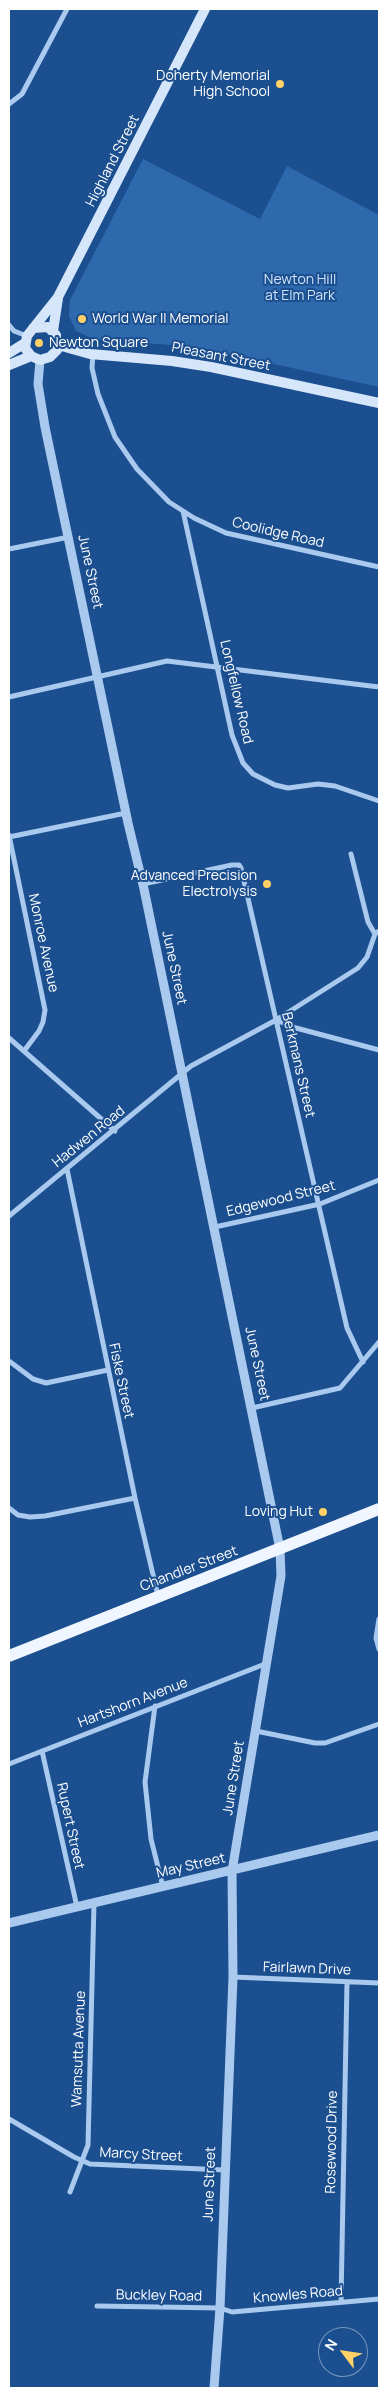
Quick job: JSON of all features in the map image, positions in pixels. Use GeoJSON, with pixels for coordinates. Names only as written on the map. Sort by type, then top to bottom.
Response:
{"type":"FeatureCollection","features":[{"type":"Feature","properties":{"kind":"main road","name":"Highland Street"},"geometry":{"type":"LineString","coordinates":[[28,336],[58,298],[205,9]]}},
{"type":"Feature","properties":{"kind":"main road","name":"Highland Street"},"geometry":{"type":"LineString","coordinates":[[54,331],[58,298]]}},
{"type":"Feature","properties":{"kind":"main road"},"geometry":{"type":"LineString","coordinates":[[9,353],[28,336],[48,328],[54,331],[58,345],[50,357],[36,358],[9,365]]}},
{"type":"Feature","properties":{"kind":"main road"},"geometry":{"type":"LineString","coordinates":[[28,336],[36,358]]}},
{"type":"Feature","properties":{"kind":"main road","name":"Pleasant Street"},"geometry":{"type":"LineString","coordinates":[[58,345],[93,354],[172,361],[210,367],[379,403]]}},
{"type":"Feature","properties":{"kind":"main road","name":"Chandler Street"},"geometry":{"type":"LineString","coordinates":[[9,1656],[378,1512]]}},
{"type":"Feature","properties":{"kind":"street"},"geometry":{"type":"LineString","coordinates":[[9,104],[22,94],[67,9]]}},
{"type":"Feature","properties":{"kind":"street"},"geometry":{"type":"LineString","coordinates":[[9,325],[14,331],[28,336]]}},
{"type":"Feature","properties":{"kind":"street","name":"Coolidge Road"},"geometry":{"type":"LineString","coordinates":[[93,354],[92,368],[98,394],[115,437],[149,483],[183,511],[226,533],[379,567]]}},
{"type":"Feature","properties":{"kind":"street","name":"June Street"},"geometry":{"type":"LineString","coordinates":[[36,358],[38,384],[69,537],[215,1227],[280,1549],[281,1576],[232,1871],[233,1977],[220,2308],[214,2388]]}},
{"type":"Feature","properties":{"kind":"street","name":"Longfellow Road"},"geometry":{"type":"LineString","coordinates":[[183,511],[232,736],[244,763],[253,774],[278,786],[288,788],[318,784],[329,785],[379,801]]}},
{"type":"Feature","properties":{"kind":"street"},"geometry":{"type":"LineString","coordinates":[[9,548],[69,537]]}},
{"type":"Feature","properties":{"kind":"street"},"geometry":{"type":"LineString","coordinates":[[9,697],[167,661],[379,686]]}},
{"type":"Feature","properties":{"kind":"street"},"geometry":{"type":"LineString","coordinates":[[9,837],[126,813]]}},
{"type":"Feature","properties":{"kind":"street","name":"Monroe Avenue"},"geometry":{"type":"LineString","coordinates":[[9,837],[45,1010],[39,1031],[24,1051]]}},
{"type":"Feature","properties":{"kind":"street"},"geometry":{"type":"LineString","coordinates":[[351,854],[368,922],[377,933]]}},
{"type":"Feature","properties":{"kind":"street","name":"Berkmans Street"},"geometry":{"type":"LineString","coordinates":[[143,884],[239,865],[320,1204],[347,1328],[363,1362]]}},
{"type":"Feature","properties":{"kind":"street","name":"Hadwen Road"},"geometry":{"type":"LineString","coordinates":[[9,1216],[115,1131],[191,1066],[276,1020],[358,968],[367,957],[377,933]]}},
{"type":"Feature","properties":{"kind":"street"},"geometry":{"type":"LineString","coordinates":[[276,1020],[296,1028],[379,1050]]}},
{"type":"Feature","properties":{"kind":"street"},"geometry":{"type":"LineString","coordinates":[[9,1038],[115,1131]]}},
{"type":"Feature","properties":{"kind":"street","name":"Fiske Street"},"geometry":{"type":"LineString","coordinates":[[67,1169],[135,1498],[158,1597]]}},
{"type":"Feature","properties":{"kind":"street","name":"Edgewood Street"},"geometry":{"type":"LineString","coordinates":[[215,1227],[320,1204],[379,1180]]}},
{"type":"Feature","properties":{"kind":"street"},"geometry":{"type":"LineString","coordinates":[[252,1408],[340,1388],[379,1342]]}},
{"type":"Feature","properties":{"kind":"street"},"geometry":{"type":"LineString","coordinates":[[9,1361],[33,1379],[46,1383],[108,1370]]}},
{"type":"Feature","properties":{"kind":"street"},"geometry":{"type":"LineString","coordinates":[[9,1508],[18,1515],[30,1517],[45,1516],[135,1498]]}},
{"type":"Feature","properties":{"kind":"street"},"geometry":{"type":"LineString","coordinates":[[379,1619],[376,1638],[379,1650]]}},
{"type":"Feature","properties":{"kind":"street","name":"Hartshorn Avenue"},"geometry":{"type":"LineString","coordinates":[[9,1764],[265,1664]]}},
{"type":"Feature","properties":{"kind":"street"},"geometry":{"type":"LineString","coordinates":[[155,1706],[145,1782],[151,1839],[163,1887]]}},
{"type":"Feature","properties":{"kind":"street"},"geometry":{"type":"LineString","coordinates":[[256,1731],[315,1743],[325,1743],[379,1724]]}},
{"type":"Feature","properties":{"kind":"street","name":"Rupert Street"},"geometry":{"type":"LineString","coordinates":[[42,1751],[77,1907]]}},
{"type":"Feature","properties":{"kind":"street","name":"May Street"},"geometry":{"type":"LineString","coordinates":[[9,1923],[232,1871],[379,1834]]}},
{"type":"Feature","properties":{"kind":"street","name":"Wamsutta Avenue"},"geometry":{"type":"LineString","coordinates":[[70,2192],[88,2145],[94,1903]]}},
{"type":"Feature","properties":{"kind":"street","name":"Fairlawn Drive"},"geometry":{"type":"LineString","coordinates":[[233,1977],[379,1983]]}},
{"type":"Feature","properties":{"kind":"street","name":"Rosewood Drive"},"geometry":{"type":"LineString","coordinates":[[340,2302],[347,1982]]}},
{"type":"Feature","properties":{"kind":"street","name":"Marcy Street"},"geometry":{"type":"LineString","coordinates":[[9,2119],[82,2161],[99,2165],[224,2170]]}},
{"type":"Feature","properties":{"kind":"street","name":"Knowles Road"},"geometry":{"type":"LineString","coordinates":[[220,2308],[232,2312],[379,2299]]}},
{"type":"Feature","properties":{"kind":"street","name":"Buckley Road"},"geometry":{"type":"LineString","coordinates":[[96,2306],[220,2308]]}},
{"type":"Feature","properties":{"kind":"green space","name":"Newton Hill at Elm Park"},"geometry":{"type":"Polygon","coordinates":[[[143,159],[260,219],[287,166],[379,215],[379,387],[196,347],[93,339],[76,331],[69,316],[70,300],[143,159]]]}},
{"type":"Feature","properties":{"kind":"place","name":"Doherty Memorial High School"},"geometry":{"type":"Point","coordinates":[280,84]}},
{"type":"Feature","properties":{"kind":"place","name":"World War II Memorial"},"geometry":{"type":"Point","coordinates":[82,319]}},
{"type":"Feature","properties":{"kind":"place","name":"Newton Square"},"geometry":{"type":"Point","coordinates":[39,343]}},
{"type":"Feature","properties":{"kind":"place","name":"Advanced Precision Electrolysis"},"geometry":{"type":"Point","coordinates":[267,884]}},
{"type":"Feature","properties":{"kind":"place","name":"Loving Hut"},"geometry":{"type":"Point","coordinates":[323,1512]}}]}
